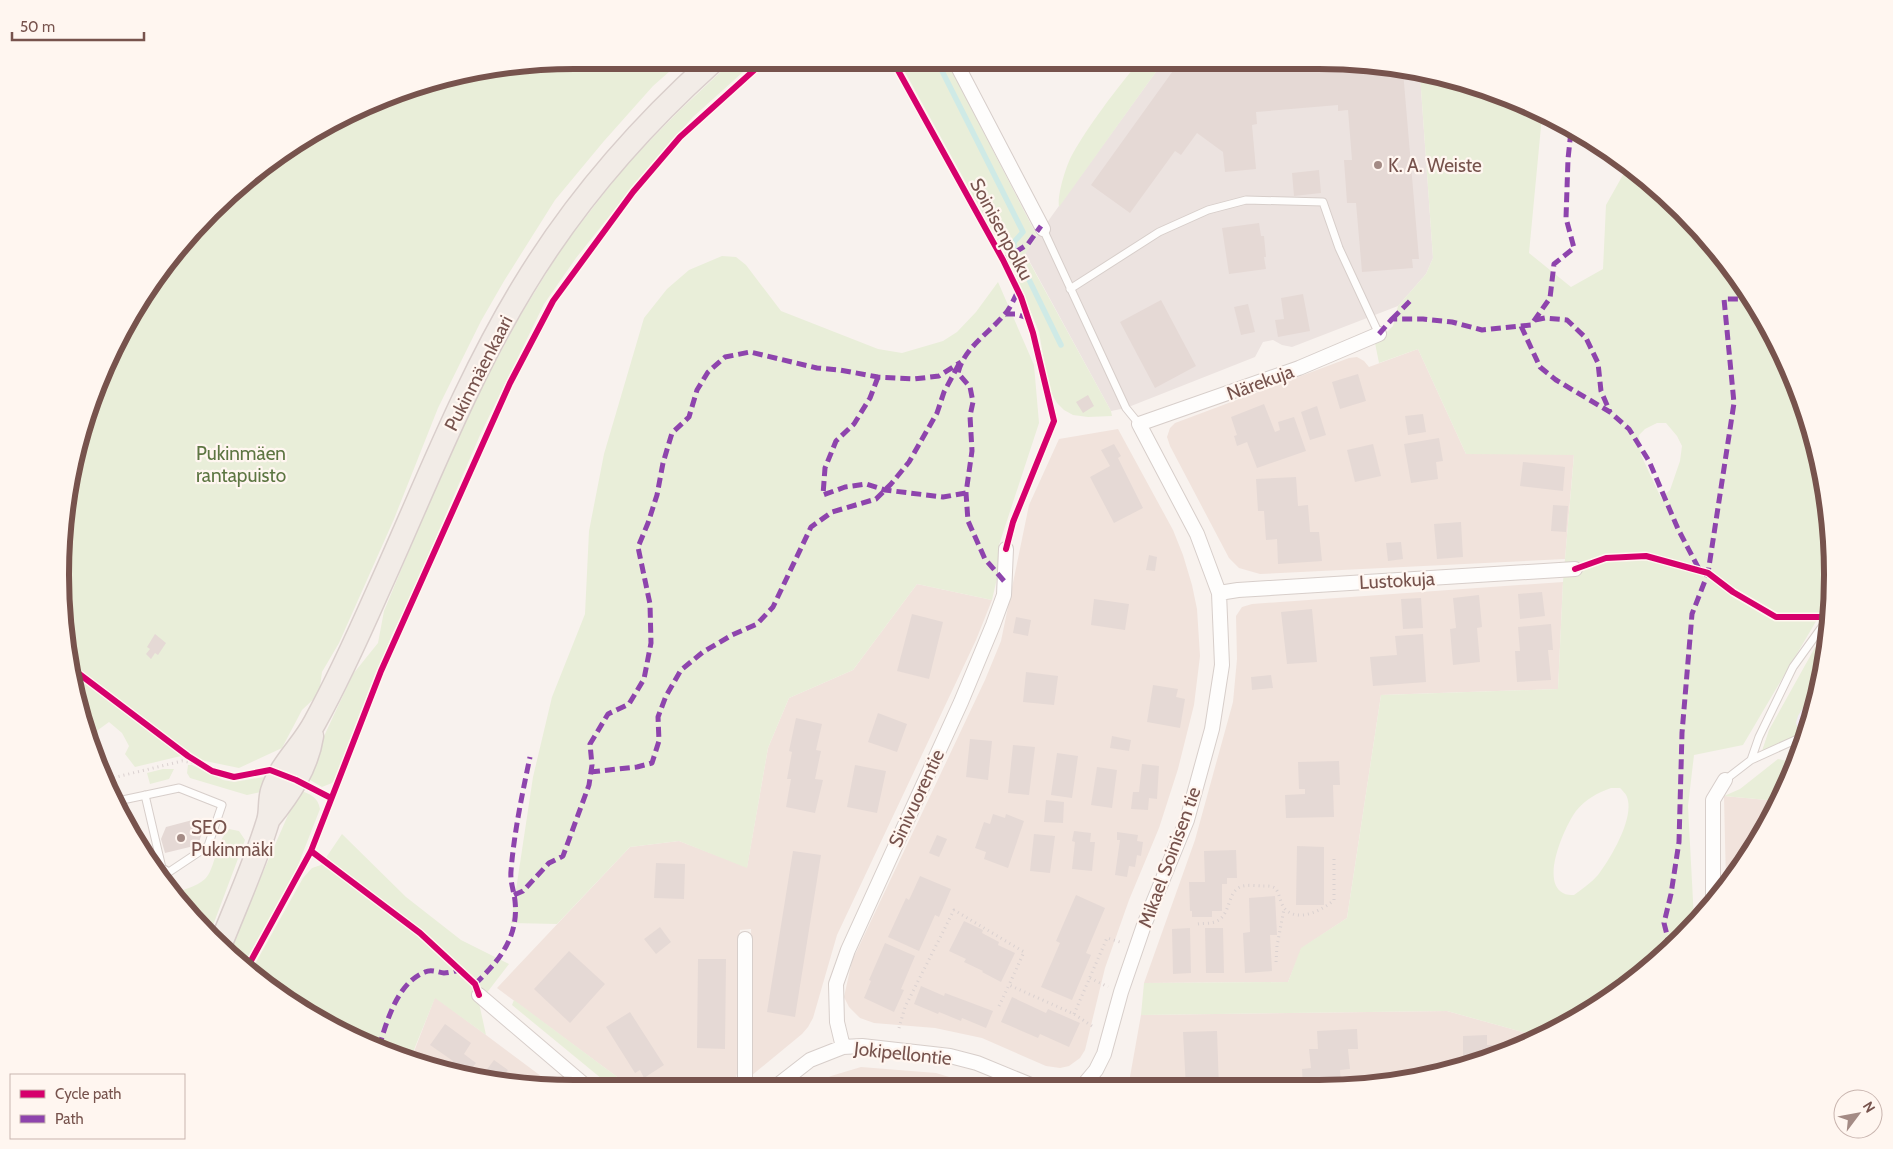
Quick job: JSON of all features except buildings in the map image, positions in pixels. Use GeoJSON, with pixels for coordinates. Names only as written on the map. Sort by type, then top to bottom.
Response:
{"type":"FeatureCollection","features":[{"type":"Feature","properties":{"kind":"main road","name":"Pukinmäenkaari"},"geometry":{"type":"LineString","coordinates":[[223,938],[269,819],[271,793],[280,773],[314,725],[374,601],[469,387],[523,286],[559,232],[592,188],[662,109],[705,69]]}},
{"type":"Feature","properties":{"kind":"street"},"geometry":{"type":"LineString","coordinates":[[959,69],[1042,229]]}},
{"type":"Feature","properties":{"kind":"street","name":"Närekuja"},"geometry":{"type":"LineString","coordinates":[[1139,424],[1299,368],[1379,334]]}},
{"type":"Feature","properties":{"kind":"street","name":"Mikael Soinisen tie"},"geometry":{"type":"LineString","coordinates":[[1088,1080],[1096,1070],[1104,1054],[1137,943],[1187,820],[1212,729],[1222,665],[1219,593],[1198,534],[1139,424]]}},
{"type":"Feature","properties":{"kind":"street","name":"Sinivuorentie"},"geometry":{"type":"LineString","coordinates":[[842,1047],[837,1022],[836,984],[848,950],[993,625],[1004,595],[1006,549]]}},
{"type":"Feature","properties":{"kind":"street","name":"Lustokuja"},"geometry":{"type":"LineString","coordinates":[[1219,593],[1247,589],[1575,569]]}},
{"type":"Feature","properties":{"kind":"street"},"geometry":{"type":"LineString","coordinates":[[1714,890],[1713,800],[1725,780]]}},
{"type":"Feature","properties":{"kind":"street"},"geometry":{"type":"LineString","coordinates":[[745,939],[745,1080]]}},
{"type":"Feature","properties":{"kind":"street"},"geometry":{"type":"LineString","coordinates":[[479,995],[579,1080]]}},
{"type":"Feature","properties":{"kind":"street","name":"Jokipellontie"},"geometry":{"type":"LineString","coordinates":[[784,1080],[810,1060],[842,1047],[879,1047],[950,1056],[978,1063],[1008,1080]]}},
{"type":"Feature","properties":{"kind":"lane"},"geometry":{"type":"LineString","coordinates":[[1070,289],[1159,232],[1208,210],[1246,200],[1323,202],[1339,248],[1379,334]]}},
{"type":"Feature","properties":{"kind":"lane"},"geometry":{"type":"LineString","coordinates":[[1042,229],[1126,408],[1139,424]]}},
{"type":"Feature","properties":{"kind":"lane"},"geometry":{"type":"LineString","coordinates":[[1751,760],[1759,737],[1793,667],[1821,629]]}},
{"type":"Feature","properties":{"kind":"lane"},"geometry":{"type":"LineString","coordinates":[[1725,780],[1751,760],[1796,740]]}},
{"type":"Feature","properties":{"kind":"lane"},"geometry":{"type":"LineString","coordinates":[[122,800],[178,788],[222,805],[208,846],[169,872],[164,869]]}},
{"type":"Feature","properties":{"kind":"lane"},"geometry":{"type":"LineString","coordinates":[[145,795],[161,866]]}},
{"type":"Feature","properties":{"kind":"path"},"geometry":{"type":"LineString","coordinates":[[188,756],[204,766]]}},
{"type":"Feature","properties":{"kind":"path"},"geometry":{"type":"LineString","coordinates":[[112,778],[182,761],[204,766]]}},
{"type":"Feature","properties":{"kind":"path"},"geometry":{"type":"LineString","coordinates":[[1198,924],[1214,922],[1223,916],[1235,891],[1240,887],[1272,887],[1276,889],[1284,908],[1291,914],[1300,916],[1320,909],[1334,900],[1334,857]]}},
{"type":"Feature","properties":{"kind":"path"},"geometry":{"type":"LineString","coordinates":[[1276,962],[1284,908]]}},
{"type":"Feature","properties":{"kind":"path"},"geometry":{"type":"LineString","coordinates":[[899,1028],[905,1008],[954,910],[1024,952],[999,1006]]}},
{"type":"Feature","properties":{"kind":"path"},"geometry":{"type":"LineString","coordinates":[[1074,1014],[1106,938],[1127,944]]}},
{"type":"Feature","properties":{"kind":"path"},"geometry":{"type":"LineString","coordinates":[[1090,978],[1111,989]]}},
{"type":"Feature","properties":{"kind":"path"},"geometry":{"type":"LineString","coordinates":[[1009,985],[1074,1014],[1100,1031]]}},
{"type":"Feature","properties":{"kind":"shaded area"},"geometry":{"type":"Polygon","coordinates":[[[1158,69],[1352,70],[1420,79],[1433,258],[1426,274],[1398,306],[1292,347],[1282,345],[1273,340],[1263,342],[1255,357],[1126,408],[1111,411],[1025,253],[1158,69]]]}},
{"type":"Feature","properties":{"kind":"shaded area"},"geometry":{"type":"Polygon","coordinates":[[[1418,349],[1466,454],[1574,454],[1565,559],[1260,574],[1239,568],[1229,558],[1170,446],[1167,437],[1170,428],[1175,423],[1349,358],[1357,357],[1369,367],[1418,349]]]}},
{"type":"Feature","properties":{"kind":"shaded area"},"geometry":{"type":"Polygon","coordinates":[[[1118,429],[1173,530],[1183,555],[1197,609],[1200,656],[1194,705],[1178,769],[1159,828],[1129,900],[1105,968],[1085,1050],[1080,1058],[1069,1066],[1060,1068],[1046,1066],[982,1038],[935,1028],[874,1023],[860,1018],[849,1007],[844,997],[852,961],[985,680],[1001,641],[1029,505],[1059,439],[1118,429]]]}},
{"type":"Feature","properties":{"kind":"shaded area"},"geometry":{"type":"Polygon","coordinates":[[[1563,582],[1558,689],[1381,695],[1347,918],[1302,948],[1288,982],[1144,983],[1195,840],[1233,702],[1237,659],[1236,616],[1242,607],[1252,604],[1563,582]]]}},
{"type":"Feature","properties":{"kind":"shaded area"},"geometry":{"type":"Polygon","coordinates":[[[917,584],[992,600],[976,640],[837,935],[813,1018],[802,1034],[751,1076],[753,1023],[751,929],[740,930],[738,945],[742,1020],[735,1080],[621,1080],[497,988],[630,847],[679,841],[747,867],[768,748],[789,698],[853,670],[917,584]]]}},
{"type":"Feature","properties":{"kind":"shaded area"},"geometry":{"type":"Polygon","coordinates":[[[1816,669],[1795,743],[1788,721],[1816,669]]]}},
{"type":"Feature","properties":{"kind":"shaded area"},"geometry":{"type":"Polygon","coordinates":[[[1724,796],[1771,800],[1739,855],[1726,874],[1724,796]]]}},
{"type":"Feature","properties":{"kind":"shaded area"},"geometry":{"type":"Polygon","coordinates":[[[435,997],[545,1079],[476,1071],[413,1053],[435,997]]]}},
{"type":"Feature","properties":{"kind":"shaded area"},"geometry":{"type":"Polygon","coordinates":[[[1447,1011],[1529,1034],[1512,1042],[1449,1063],[1385,1076],[1319,1080],[1129,1080],[1141,1015],[1447,1011]]]}},
{"type":"Feature","properties":{"kind":"shaded area"},"geometry":{"type":"Polygon","coordinates":[[[861,1067],[936,1073],[959,1080],[823,1080],[861,1067]]]}},
{"type":"Feature","properties":{"kind":"green space","name":"Pukinmäen rantapuisto"},"geometry":{"type":"Polygon","coordinates":[[[574,69],[672,69],[653,86],[555,200],[481,321],[438,408],[394,519],[339,643],[322,672],[319,694],[302,710],[282,748],[239,768],[181,756],[135,767],[125,754],[129,746],[122,733],[109,722],[98,730],[96,738],[78,673],[70,608],[70,541],[78,476],[96,412],[107,381],[121,351],[154,294],[194,241],[241,194],[267,173],[322,137],[381,107],[444,86],[508,73],[574,69]]]}},
{"type":"Feature","properties":{"kind":"green space"},"geometry":{"type":"Polygon","coordinates":[[[724,69],[746,69],[693,117],[651,164],[576,258],[544,304],[480,435],[406,607],[393,632],[335,779],[332,783],[322,787],[305,777],[353,674],[378,643],[384,611],[445,464],[483,385],[520,316],[563,246],[627,164],[724,69]]]}},
{"type":"Feature","properties":{"kind":"green space"},"geometry":{"type":"Polygon","coordinates":[[[903,69],[951,69],[1037,236],[1025,254],[1112,416],[1088,417],[1073,415],[1057,403],[1048,384],[1039,332],[1013,268],[903,69]]]}},
{"type":"Feature","properties":{"kind":"green space"},"geometry":{"type":"Polygon","coordinates":[[[1133,69],[1158,69],[1059,207],[1062,181],[1072,155],[1103,107],[1133,69]]]}},
{"type":"Feature","properties":{"kind":"green space"},"geometry":{"type":"Polygon","coordinates":[[[1420,79],[1481,96],[1512,107],[1542,121],[1529,253],[1571,287],[1603,269],[1606,205],[1625,172],[1652,194],[1699,241],[1720,267],[1756,322],[1786,381],[1807,444],[1815,476],[1823,541],[1823,610],[1743,745],[1694,755],[1688,806],[1694,914],[1652,955],[1626,976],[1571,1012],[1529,1034],[1447,1011],[1141,1015],[1144,983],[1288,982],[1301,948],[1347,918],[1381,695],[1558,689],[1563,582],[1574,455],[1466,454],[1418,349],[1379,363],[1375,343],[1393,326],[1398,306],[1426,274],[1433,258],[1420,79]],[[1657,423],[1645,429],[1639,435],[1641,455],[1661,498],[1670,490],[1680,461],[1682,446],[1677,436],[1666,423],[1657,423]],[[1611,788],[1596,794],[1584,803],[1571,818],[1561,840],[1554,866],[1554,877],[1557,887],[1564,894],[1574,895],[1586,886],[1598,875],[1609,859],[1625,827],[1628,816],[1629,806],[1627,797],[1620,788],[1611,788]]]}},
{"type":"Feature","properties":{"kind":"green space"},"geometry":{"type":"Polygon","coordinates":[[[722,256],[736,257],[746,265],[781,311],[878,349],[902,353],[943,341],[957,332],[976,312],[998,282],[1034,365],[1039,423],[999,545],[998,574],[992,600],[917,584],[853,670],[789,698],[768,748],[747,868],[679,841],[630,847],[557,924],[511,923],[533,777],[552,697],[585,614],[589,531],[604,454],[644,318],[667,289],[689,270],[722,256]]]}},
{"type":"Feature","properties":{"kind":"green space"},"geometry":{"type":"Polygon","coordinates":[[[1820,638],[1809,699],[1796,723],[1799,731],[1798,735],[1764,752],[1762,751],[1769,730],[1820,638]]]}},
{"type":"Feature","properties":{"kind":"green space"},"geometry":{"type":"Polygon","coordinates":[[[1778,759],[1788,761],[1771,800],[1724,796],[1740,789],[1778,759]]]}},
{"type":"Feature","properties":{"kind":"green space"},"geometry":{"type":"Polygon","coordinates":[[[188,765],[192,765],[223,780],[234,782],[270,776],[265,791],[247,795],[190,778],[187,773],[188,765]]]}},
{"type":"Feature","properties":{"kind":"green space"},"geometry":{"type":"Polygon","coordinates":[[[163,769],[174,769],[169,779],[150,784],[147,773],[163,769]]]}},
{"type":"Feature","properties":{"kind":"green space"},"geometry":{"type":"Polygon","coordinates":[[[299,790],[313,796],[320,809],[293,878],[246,959],[231,945],[299,790]]]}},
{"type":"Feature","properties":{"kind":"green space"},"geometry":{"type":"Polygon","coordinates":[[[229,829],[239,831],[245,840],[212,927],[180,891],[205,879],[211,869],[224,835],[229,829]]]}},
{"type":"Feature","properties":{"kind":"green space"},"geometry":{"type":"Polygon","coordinates":[[[342,834],[406,897],[461,940],[509,964],[479,1003],[486,1035],[435,998],[413,1053],[381,1042],[322,1012],[294,995],[254,966],[303,878],[312,868],[321,865],[342,834]]]}},
{"type":"Feature","properties":{"kind":"green space"},"geometry":{"type":"Polygon","coordinates":[[[514,1000],[621,1080],[603,1080],[512,1005],[514,1000]]]}},
{"type":"Feature","properties":{"kind":"waterway"},"geometry":{"type":"LineString","coordinates":[[941,69],[1023,232],[1014,242],[1014,249],[1061,345]]}},
{"type":"Feature","properties":{"kind":"marked path"},"geometry":{"type":"LineString","coordinates":[[1379,334],[1392,319],[1423,319],[1452,322],[1482,330],[1531,325],[1550,298],[1554,264],[1574,248],[1566,218],[1570,137]]}},
{"type":"Feature","properties":{"kind":"marked path"},"geometry":{"type":"LineString","coordinates":[[1003,260],[1028,244],[1041,226]]}},
{"type":"Feature","properties":{"kind":"marked path"},"geometry":{"type":"LineString","coordinates":[[1004,581],[985,559],[968,521],[966,493],[972,451],[970,416],[973,402],[970,387],[958,373],[965,356],[1006,313],[1018,291]]}},
{"type":"Feature","properties":{"kind":"marked path"},"geometry":{"type":"LineString","coordinates":[[1392,319],[1412,299]]}},
{"type":"Feature","properties":{"kind":"marked path"},"geometry":{"type":"LineString","coordinates":[[1668,940],[1664,923],[1671,894],[1679,842],[1682,733],[1692,614],[1708,573],[1734,403],[1724,299],[1742,299]]}},
{"type":"Feature","properties":{"kind":"marked path"},"geometry":{"type":"LineString","coordinates":[[1005,314],[1016,314],[1028,318]]}},
{"type":"Feature","properties":{"kind":"marked path"},"geometry":{"type":"LineString","coordinates":[[1535,320],[1545,318],[1567,320],[1586,338],[1598,363],[1601,391],[1610,412]]}},
{"type":"Feature","properties":{"kind":"marked path"},"geometry":{"type":"LineString","coordinates":[[1521,326],[1540,367],[1556,380],[1610,412],[1629,429],[1649,461],[1678,529],[1700,571]]}},
{"type":"Feature","properties":{"kind":"marked path"},"geometry":{"type":"LineString","coordinates":[[514,895],[523,891],[549,863],[563,856],[589,785],[592,765],[590,744],[608,714],[629,704],[644,679],[651,643],[650,604],[638,547],[657,495],[663,463],[672,433],[689,417],[697,390],[708,372],[725,357],[750,352],[817,368],[878,377],[914,379],[939,376],[961,362]]}},
{"type":"Feature","properties":{"kind":"marked path"},"geometry":{"type":"LineString","coordinates":[[590,772],[637,767],[652,763],[659,741],[658,717],[666,696],[681,670],[703,652],[732,635],[757,624],[773,607],[811,527],[832,512],[876,499],[891,484],[909,462],[937,413],[944,392],[959,364]]}},
{"type":"Feature","properties":{"kind":"marked path"},"geometry":{"type":"LineString","coordinates":[[878,377],[870,398],[854,424],[836,441],[825,468],[823,495],[845,487],[866,484],[885,490],[943,497],[966,493]]}},
{"type":"Feature","properties":{"kind":"marked path"},"geometry":{"type":"LineString","coordinates":[[475,984],[506,947],[514,926],[515,901],[511,875],[512,857],[530,757]]}},
{"type":"Feature","properties":{"kind":"marked path"},"geometry":{"type":"LineString","coordinates":[[381,1042],[394,1004],[415,977],[427,971],[444,973],[459,970]]}},
{"type":"Feature","properties":{"kind":"cycle path"},"geometry":{"type":"LineString","coordinates":[[250,962],[311,851],[381,671],[510,383],[553,301],[633,192],[680,137],[755,69]]}},
{"type":"Feature","properties":{"kind":"cycle path","name":"Soinisenpolku"},"geometry":{"type":"LineString","coordinates":[[897,69],[1003,260],[1021,297],[1033,333],[1054,421]]}},
{"type":"Feature","properties":{"kind":"cycle path"},"geometry":{"type":"LineString","coordinates":[[1006,549],[1013,522],[1054,421]]}},
{"type":"Feature","properties":{"kind":"cycle path"},"geometry":{"type":"LineString","coordinates":[[1575,569],[1606,558],[1646,556],[1708,573],[1733,592],[1776,617],[1822,617]]}},
{"type":"Feature","properties":{"kind":"cycle path"},"geometry":{"type":"LineString","coordinates":[[78,673],[188,756],[212,771],[234,777],[270,770],[296,780],[331,798]]}},
{"type":"Feature","properties":{"kind":"cycle path"},"geometry":{"type":"LineString","coordinates":[[311,851],[420,933],[475,984],[479,995]]}},
{"type":"Feature","properties":{"kind":"place","name":"K. A. Weiste"},"geometry":{"type":"Point","coordinates":[1378,165]}},
{"type":"Feature","properties":{"kind":"place","name":"SEO Pukinmäki"},"geometry":{"type":"Point","coordinates":[181,838]}}]}
